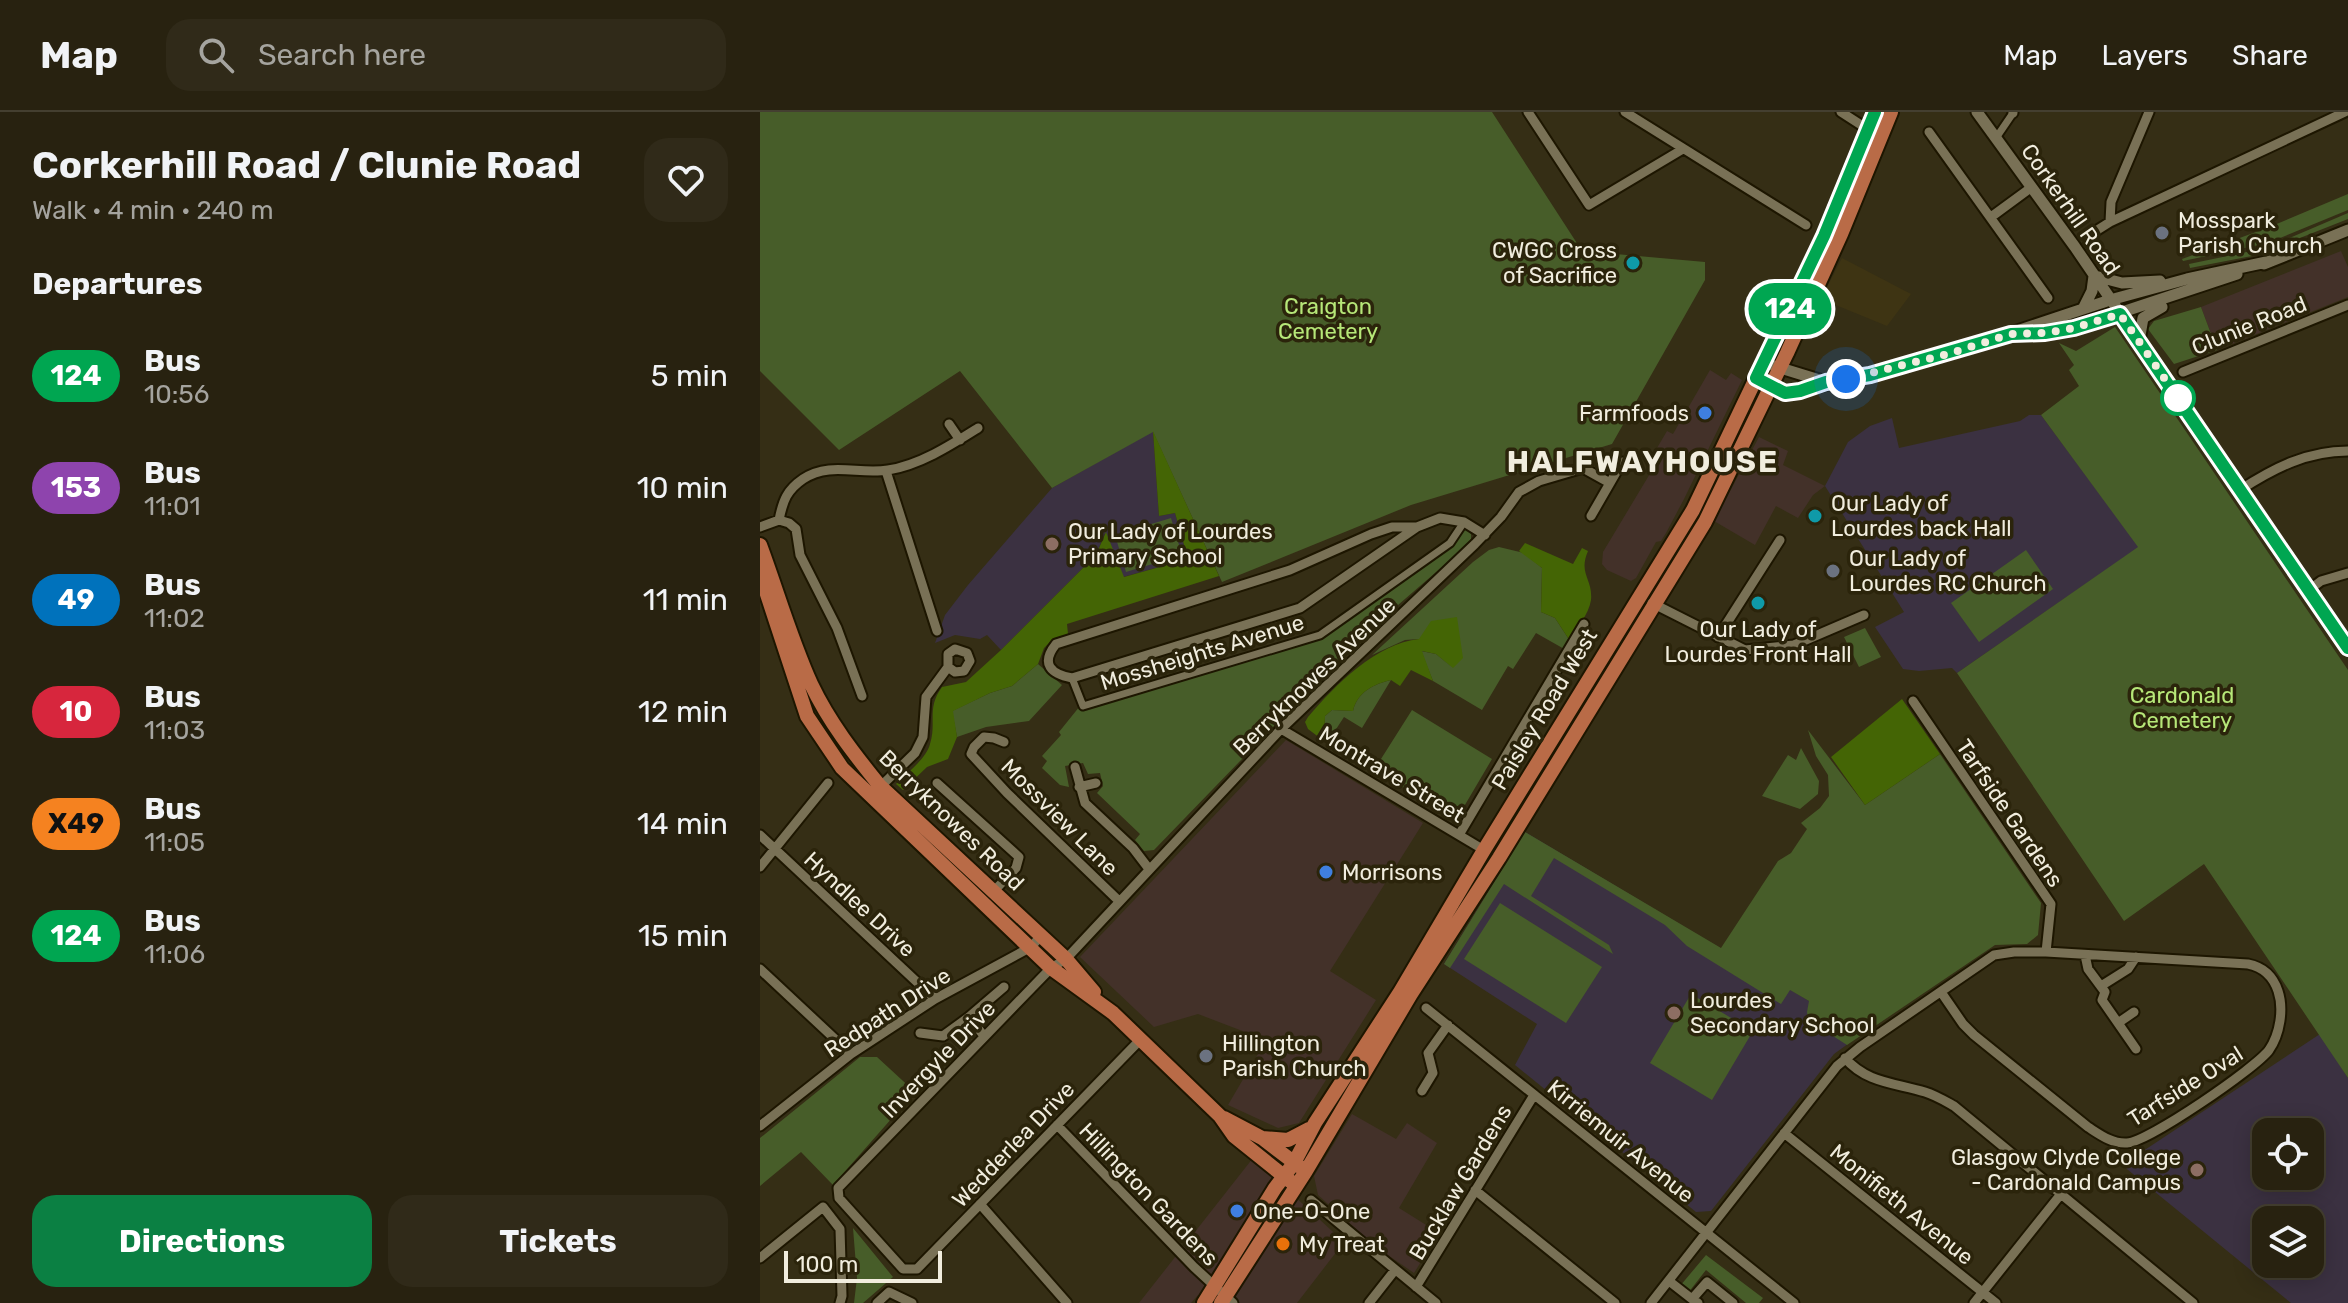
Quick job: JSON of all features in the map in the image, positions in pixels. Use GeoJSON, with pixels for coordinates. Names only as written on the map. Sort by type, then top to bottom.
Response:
{"type":"FeatureCollection","features":[{"type":"Feature","properties":{"kind":"main road","name":"Paisley Road West"},"geometry":{"type":"LineString","coordinates":[[1874,133],[1875,112]]}},
{"type":"Feature","properties":{"kind":"main road","name":"Paisley Road West"},"geometry":{"type":"LineString","coordinates":[[1204,1303],[1224,1298],[1296,1186],[1315,1123],[1499,858],[1653,603],[1686,554],[1780,369],[1874,133],[1891,112]]}},
{"type":"Feature","properties":{"kind":"main road","name":"Paisley Road West"},"geometry":{"type":"LineString","coordinates":[[1224,1298],[1283,1177],[1300,1167],[1365,1059],[1377,1050],[1383,1029],[1484,850],[1693,510],[1756,378],[1831,239]]}},
{"type":"Feature","properties":{"kind":"main road","name":"Berryknowes Road"},"geometry":{"type":"LineString","coordinates":[[760,545],[811,683],[875,791],[1036,942],[1066,959],[1113,1013],[1220,1116],[1234,1136],[1296,1186]]}},
{"type":"Feature","properties":{"kind":"main road","name":"Berryknowes Road"},"geometry":{"type":"LineString","coordinates":[[760,573],[807,716],[842,768],[875,791],[993,892],[1036,942],[1051,968],[1113,1013]]}},
{"type":"Feature","properties":{"kind":"main road","name":"Berryknowes Road"},"geometry":{"type":"LineString","coordinates":[[1220,1116],[1262,1138],[1300,1167]]}},
{"type":"Feature","properties":{"kind":"main road"},"geometry":{"type":"LineString","coordinates":[[1262,1138],[1296,1138],[1315,1123]]}},
{"type":"Feature","properties":{"kind":"main road"},"geometry":{"type":"LineString","coordinates":[[1270,1166],[1300,1167]]}},
{"type":"Feature","properties":{"kind":"street"},"geometry":{"type":"LineString","coordinates":[[1528,112],[1589,205],[1683,149]]}},
{"type":"Feature","properties":{"kind":"street"},"geometry":{"type":"LineString","coordinates":[[1625,112],[1806,225]]}},
{"type":"Feature","properties":{"kind":"street"},"geometry":{"type":"LineString","coordinates":[[1841,112],[1874,133]]}},
{"type":"Feature","properties":{"kind":"street","name":"Corkerhill Road"},"geometry":{"type":"LineString","coordinates":[[1977,112],[2075,247],[2348,647]]}},
{"type":"Feature","properties":{"kind":"street"},"geometry":{"type":"LineString","coordinates":[[1996,138],[2013,112]]}},
{"type":"Feature","properties":{"kind":"street"},"geometry":{"type":"LineString","coordinates":[[2110,222],[2111,202],[2149,112]]}},
{"type":"Feature","properties":{"kind":"street"},"geometry":{"type":"LineString","coordinates":[[2312,112],[2320,124]]}},
{"type":"Feature","properties":{"kind":"street"},"geometry":{"type":"LineString","coordinates":[[2075,247],[2110,222],[2345,112]]}},
{"type":"Feature","properties":{"kind":"street"},"geometry":{"type":"LineString","coordinates":[[1929,132],[2048,298]]}},
{"type":"Feature","properties":{"kind":"street"},"geometry":{"type":"LineString","coordinates":[[1991,217],[2032,187]]}},
{"type":"Feature","properties":{"kind":"street"},"geometry":{"type":"LineString","coordinates":[[2011,334],[2074,328],[2120,314],[2215,283],[2348,230]]}},
{"type":"Feature","properties":{"kind":"street"},"geometry":{"type":"LineString","coordinates":[[1756,378],[1785,393],[1870,375],[2011,334],[2046,319],[2110,300],[2271,261]]}},
{"type":"Feature","properties":{"kind":"street"},"geometry":{"type":"LineString","coordinates":[[2083,309],[2092,291],[2094,276],[2122,283],[2187,279]]}},
{"type":"Feature","properties":{"kind":"street"},"geometry":{"type":"LineString","coordinates":[[2139,342],[2145,315],[2215,283]]}},
{"type":"Feature","properties":{"kind":"street","name":"Clunie Road"},"geometry":{"type":"LineString","coordinates":[[2165,381],[2348,305]]}},
{"type":"Feature","properties":{"kind":"street"},"geometry":{"type":"LineString","coordinates":[[1765,362],[1826,382]]}},
{"type":"Feature","properties":{"kind":"street"},"geometry":{"type":"LineString","coordinates":[[949,424],[960,440]]}},
{"type":"Feature","properties":{"kind":"street"},"geometry":{"type":"LineString","coordinates":[[779,520],[783,499],[791,487],[813,472],[836,468],[886,471],[919,460],[978,428]]}},
{"type":"Feature","properties":{"kind":"street"},"geometry":{"type":"LineString","coordinates":[[2240,490],[2278,467],[2297,460],[2315,454],[2348,451]]}},
{"type":"Feature","properties":{"kind":"street"},"geometry":{"type":"LineString","coordinates":[[1591,516],[1622,462]]}},
{"type":"Feature","properties":{"kind":"street","name":"Berryknowes Avenue"},"geometry":{"type":"LineString","coordinates":[[1066,959],[1281,729],[1485,535],[1519,492],[1539,481],[1583,468],[1610,483]]}},
{"type":"Feature","properties":{"kind":"street"},"geometry":{"type":"LineString","coordinates":[[886,471],[937,631]]}},
{"type":"Feature","properties":{"kind":"street","name":"Mossheights Avenue"},"geometry":{"type":"LineString","coordinates":[[1072,678],[1083,706],[1320,635],[1450,543],[1464,522],[1440,518],[1417,527],[1300,608],[1072,678],[1059,676],[1048,664],[1047,658],[1056,644],[1290,570],[1392,527],[1417,527]]}},
{"type":"Feature","properties":{"kind":"street"},"geometry":{"type":"LineString","coordinates":[[760,527],[779,520],[796,529],[800,555],[837,628],[862,696]]}},
{"type":"Feature","properties":{"kind":"street"},"geometry":{"type":"LineString","coordinates":[[1464,522],[1485,535]]}},
{"type":"Feature","properties":{"kind":"street"},"geometry":{"type":"LineString","coordinates":[[1718,637],[1780,540]]}},
{"type":"Feature","properties":{"kind":"street"},"geometry":{"type":"LineString","coordinates":[[2309,590],[2321,581],[2348,573]]}},
{"type":"Feature","properties":{"kind":"street"},"geometry":{"type":"LineString","coordinates":[[1638,597],[1745,650],[1794,645],[1864,615]]}},
{"type":"Feature","properties":{"kind":"street","name":"Paisley Road West"},"geometry":{"type":"LineString","coordinates":[[1459,835],[1584,624]]}},
{"type":"Feature","properties":{"kind":"street"},"geometry":{"type":"LineString","coordinates":[[875,791],[915,753],[923,737],[926,697],[948,667]]}},
{"type":"Feature","properties":{"kind":"street","name":"Tarfside Gardens"},"geometry":{"type":"LineString","coordinates":[[1913,701],[2051,904],[2046,952]]}},
{"type":"Feature","properties":{"kind":"street","name":"Montrave Street"},"geometry":{"type":"LineString","coordinates":[[1281,729],[1484,850]]}},
{"type":"Feature","properties":{"kind":"street","name":"Mossview Lane"},"geometry":{"type":"LineString","coordinates":[[1004,742],[984,737],[971,754],[1119,901]]}},
{"type":"Feature","properties":{"kind":"street"},"geometry":{"type":"LineString","coordinates":[[1075,767],[1085,803],[1133,848],[1149,869]]}},
{"type":"Feature","properties":{"kind":"street"},"geometry":{"type":"LineString","coordinates":[[760,867],[828,783]]}},
{"type":"Feature","properties":{"kind":"street"},"geometry":{"type":"LineString","coordinates":[[937,783],[1019,857],[1016,868],[993,892]]}},
{"type":"Feature","properties":{"kind":"street"},"geometry":{"type":"LineString","coordinates":[[1079,787],[1096,783]]}},
{"type":"Feature","properties":{"kind":"street","name":"Hyndlee Drive"},"geometry":{"type":"LineString","coordinates":[[760,835],[935,999]]}},
{"type":"Feature","properties":{"kind":"street","name":"Redpath Drive"},"geometry":{"type":"LineString","coordinates":[[762,1122],[851,1054],[935,999],[1036,942]]}},
{"type":"Feature","properties":{"kind":"street","name":"Tarfside Oval"},"geometry":{"type":"LineString","coordinates":[[1651,1303],[1845,1058],[1994,955],[2046,952],[2256,965],[2264,969],[2277,987],[2281,1012],[2273,1043],[2259,1061],[2149,1136],[2126,1143],[2104,1137],[2088,1127],[1974,1035],[1941,992]]}},
{"type":"Feature","properties":{"kind":"street"},"geometry":{"type":"LineString","coordinates":[[2085,955],[2088,969],[2105,992],[2102,1000],[2136,1049]]}},
{"type":"Feature","properties":{"kind":"street"},"geometry":{"type":"LineString","coordinates":[[2101,986],[2128,969],[2136,957]]}},
{"type":"Feature","properties":{"kind":"street","name":"Invergyle Drive"},"geometry":{"type":"LineString","coordinates":[[909,1271],[903,1269],[839,1198],[838,1188],[1051,968],[1066,959]]}},
{"type":"Feature","properties":{"kind":"street"},"geometry":{"type":"LineString","coordinates":[[760,969],[851,1054]]}},
{"type":"Feature","properties":{"kind":"street"},"geometry":{"type":"LineString","coordinates":[[920,1033],[943,1036],[1004,987]]}},
{"type":"Feature","properties":{"kind":"street","name":"Kirriemuir Avenue"},"geometry":{"type":"LineString","coordinates":[[1426,1008],[1794,1303]]}},
{"type":"Feature","properties":{"kind":"street"},"geometry":{"type":"LineString","coordinates":[[2118,1023],[2134,1012]]}},
{"type":"Feature","properties":{"kind":"street"},"geometry":{"type":"LineString","coordinates":[[969,1017],[984,1036]]}},
{"type":"Feature","properties":{"kind":"street"},"geometry":{"type":"LineString","coordinates":[[1422,1091],[1433,1073],[1428,1053],[1448,1025]]}},
{"type":"Feature","properties":{"kind":"street","name":"Wedderlea Drive"},"geometry":{"type":"LineString","coordinates":[[909,1271],[917,1269],[1141,1039]]}},
{"type":"Feature","properties":{"kind":"street"},"geometry":{"type":"LineString","coordinates":[[1845,1058],[1861,1074],[1929,1093],[1954,1106],[2193,1303]]}},
{"type":"Feature","properties":{"kind":"street","name":"Bucklaw Gardens"},"geometry":{"type":"LineString","coordinates":[[1416,1287],[1534,1095]]}},
{"type":"Feature","properties":{"kind":"street","name":"Hillington Gardens"},"geometry":{"type":"LineString","coordinates":[[1057,1125],[1224,1298]]}},
{"type":"Feature","properties":{"kind":"street","name":"Monifieth Avenue"},"geometry":{"type":"LineString","coordinates":[[1784,1133],[1996,1303]]}},
{"type":"Feature","properties":{"kind":"street"},"geometry":{"type":"LineString","coordinates":[[1475,1190],[1615,1303]]}},
{"type":"Feature","properties":{"kind":"street"},"geometry":{"type":"LineString","coordinates":[[1974,1303],[2061,1194]]}},
{"type":"Feature","properties":{"kind":"street"},"geometry":{"type":"LineString","coordinates":[[1311,1200],[1436,1303]]}},
{"type":"Feature","properties":{"kind":"street"},"geometry":{"type":"LineString","coordinates":[[980,1204],[1067,1303]]}},
{"type":"Feature","properties":{"kind":"street"},"geometry":{"type":"LineString","coordinates":[[760,1258],[823,1207],[840,1229],[840,1303]]}},
{"type":"Feature","properties":{"kind":"street"},"geometry":{"type":"LineString","coordinates":[[1369,1303],[1395,1270]]}},
{"type":"Feature","properties":{"kind":"street"},"geometry":{"type":"LineString","coordinates":[[1669,1281],[1695,1301],[1707,1282],[1733,1303]]}},
{"type":"Feature","properties":{"kind":"street"},"geometry":{"type":"LineString","coordinates":[[877,1303],[889,1292],[912,1303]]}},
{"type":"Feature","properties":{"kind":"shaded area"},"geometry":{"type":"Polygon","coordinates":[[[2341,251],[2348,267],[2348,297],[2217,350],[2201,307],[2341,251]]]}},
{"type":"Feature","properties":{"kind":"shaded area"},"geometry":{"type":"Polygon","coordinates":[[[1842,258],[1911,294],[1887,326],[1821,299],[1842,258]]]}},
{"type":"Feature","properties":{"kind":"shaded area"},"geometry":{"type":"Polygon","coordinates":[[[1710,370],[1726,380],[1731,373],[1742,380],[1666,533],[1661,541],[1656,542],[1636,578],[1631,581],[1607,570],[1602,564],[1603,552],[1663,452],[1657,448],[1667,431],[1673,434],[1710,370]]]}},
{"type":"Feature","properties":{"kind":"shaded area"},"geometry":{"type":"Polygon","coordinates":[[[2029,415],[2041,415],[2139,547],[1957,673],[1952,668],[1903,669],[1875,627],[1904,612],[1825,486],[1848,442],[1870,426],[1892,418],[1899,448],[2020,421],[2029,415]]]}},
{"type":"Feature","properties":{"kind":"shaded area","name":"Our Lady of Lourdes Primary School"},"geometry":{"type":"Polygon","coordinates":[[[1153,431],[1159,516],[1175,513],[1188,559],[1123,577],[1105,533],[1096,555],[1001,650],[987,635],[980,639],[955,635],[935,643],[945,615],[1052,488],[1153,431]]]}},
{"type":"Feature","properties":{"kind":"shaded area"},"geometry":{"type":"Polygon","coordinates":[[[1759,437],[1788,451],[1783,465],[1825,486],[1813,495],[1798,518],[1776,506],[1755,545],[1714,521],[1759,437]]]}},
{"type":"Feature","properties":{"kind":"shaded area"},"geometry":{"type":"Polygon","coordinates":[[[1286,740],[1423,823],[1330,971],[1376,1000],[1299,1123],[1278,1128],[1228,1105],[1266,1040],[1198,1014],[1154,1027],[1080,957],[1286,740]]]}},
{"type":"Feature","properties":{"kind":"shaded area","name":"Lourdes Secondary School"},"geometry":{"type":"Polygon","coordinates":[[[1525,832],[1863,1033],[1834,1054],[1711,1211],[1696,1212],[1515,1065],[1537,1024],[1444,964],[1525,832]]]}},
{"type":"Feature","properties":{"kind":"shaded area","name":"Glasgow Clyde College - Cardonald Campus"},"geometry":{"type":"Polygon","coordinates":[[[2320,1034],[2348,1078],[2348,1303],[2291,1303],[2260,1278],[2324,1278],[2324,1206],[2252,1206],[2252,1271],[2122,1165],[2320,1034]]]}},
{"type":"Feature","properties":{"kind":"shaded area"},"geometry":{"type":"Polygon","coordinates":[[[1352,1114],[1396,1139],[1407,1123],[1437,1143],[1399,1208],[1439,1233],[1414,1273],[1376,1247],[1318,1195],[1314,1176],[1352,1114]]]}},
{"type":"Feature","properties":{"kind":"shaded area"},"geometry":{"type":"Polygon","coordinates":[[[1253,1158],[1344,1242],[1297,1303],[1208,1303],[1198,1295],[1191,1303],[1139,1303],[1253,1158]]]}},
{"type":"Feature","properties":{"kind":"green space","name":"Craigton Cemetery"},"geometry":{"type":"Polygon","coordinates":[[[760,112],[1492,112],[1582,251],[1705,262],[1705,280],[1612,444],[1411,505],[1222,582],[1153,432],[1052,488],[960,371],[839,450],[760,371],[760,112]]]}},
{"type":"Feature","properties":{"kind":"green space"},"geometry":{"type":"Polygon","coordinates":[[[2348,194],[2348,210],[2268,243],[2182,259],[2267,228],[2348,194]]]}},
{"type":"Feature","properties":{"kind":"green space"},"geometry":{"type":"Polygon","coordinates":[[[2348,213],[2348,219],[2257,255],[2190,268],[2189,264],[2266,248],[2348,213]]]}},
{"type":"Feature","properties":{"kind":"green space"},"geometry":{"type":"Polygon","coordinates":[[[2201,307],[2217,350],[2174,364],[2148,329],[2154,321],[2201,307]]]}},
{"type":"Feature","properties":{"kind":"green space","name":"Cardonald Cemetery"},"geometry":{"type":"Polygon","coordinates":[[[2115,327],[2348,670],[2348,1078],[2204,864],[2124,921],[1957,673],[2138,547],[2041,415],[2079,386],[2069,370],[2074,365],[2059,343],[2076,351],[2115,327]]]}},
{"type":"Feature","properties":{"kind":"green space"},"geometry":{"type":"Polygon","coordinates":[[[1153,431],[1219,576],[1067,624],[1068,634],[1051,641],[1044,648],[1038,664],[1012,686],[953,711],[957,737],[948,759],[927,767],[903,790],[896,784],[928,750],[934,702],[942,687],[966,682],[1001,650],[1096,555],[1106,532],[1124,577],[1188,559],[1175,513],[1159,516],[1153,431]]]}},
{"type":"Feature","properties":{"kind":"green space"},"geometry":{"type":"Polygon","coordinates":[[[1171,518],[1182,555],[1126,572],[1115,535],[1171,518]]]}},
{"type":"Feature","properties":{"kind":"green space"},"geometry":{"type":"Polygon","coordinates":[[[1456,526],[1467,529],[1471,542],[1398,605],[1301,698],[1154,850],[1144,851],[1135,840],[1140,834],[1097,793],[1103,786],[1100,773],[1088,774],[1083,763],[1065,766],[1069,787],[1060,785],[1042,768],[1047,761],[1042,756],[1084,701],[1318,632],[1447,541],[1456,526]]]}},
{"type":"Feature","properties":{"kind":"green space"},"geometry":{"type":"Polygon","coordinates":[[[1525,543],[1573,564],[1582,548],[1588,551],[1585,571],[1590,587],[1590,605],[1570,641],[1555,618],[1541,612],[1542,568],[1519,551],[1525,543]]]}},
{"type":"Feature","properties":{"kind":"green space"},"geometry":{"type":"Polygon","coordinates":[[[1499,547],[1524,553],[1542,568],[1541,612],[1555,618],[1570,641],[1566,650],[1536,633],[1513,669],[1508,666],[1482,710],[1433,681],[1421,651],[1436,654],[1453,668],[1419,639],[1405,640],[1372,655],[1473,562],[1499,547]]]}},
{"type":"Feature","properties":{"kind":"green space"},"geometry":{"type":"Polygon","coordinates":[[[2026,550],[2053,589],[1979,642],[1951,603],[2026,550]]]}},
{"type":"Feature","properties":{"kind":"green space"},"geometry":{"type":"Polygon","coordinates":[[[1457,617],[1463,658],[1453,668],[1436,654],[1422,651],[1433,681],[1411,670],[1400,686],[1391,680],[1367,690],[1358,699],[1353,711],[1332,710],[1325,716],[1324,741],[1308,729],[1305,722],[1308,717],[1358,668],[1388,648],[1419,639],[1431,621],[1457,617]]]}},
{"type":"Feature","properties":{"kind":"green space"},"geometry":{"type":"Polygon","coordinates":[[[1865,628],[1881,657],[1859,667],[1844,637],[1865,628]]]}},
{"type":"Feature","properties":{"kind":"green space"},"geometry":{"type":"Polygon","coordinates":[[[1038,664],[1062,685],[1029,721],[986,727],[957,737],[952,711],[1012,686],[1038,664]]]}},
{"type":"Feature","properties":{"kind":"green space"},"geometry":{"type":"Polygon","coordinates":[[[1391,680],[1362,728],[1344,717],[1327,743],[1324,741],[1325,716],[1332,710],[1353,711],[1358,699],[1367,690],[1391,680]]]}},
{"type":"Feature","properties":{"kind":"green space"},"geometry":{"type":"Polygon","coordinates":[[[1902,699],[1940,754],[1865,805],[1831,757],[1902,699]]]}},
{"type":"Feature","properties":{"kind":"green space"},"geometry":{"type":"Polygon","coordinates":[[[1412,710],[1492,759],[1459,815],[1434,806],[1374,770],[1412,710]]]}},
{"type":"Feature","properties":{"kind":"green space"},"geometry":{"type":"Polygon","coordinates":[[[1808,730],[1865,805],[1940,754],[2041,903],[2038,935],[2027,944],[1995,945],[1847,1045],[1808,1020],[1809,1001],[1790,990],[1781,1004],[1687,946],[1665,925],[1554,858],[1531,896],[1609,945],[1613,954],[1504,884],[1450,968],[1444,964],[1525,832],[1721,948],[1778,861],[1791,853],[1807,829],[1801,823],[1829,796],[1828,775],[1816,756],[1808,730]]]}},
{"type":"Feature","properties":{"kind":"green space"},"geometry":{"type":"Polygon","coordinates":[[[1801,748],[1819,781],[1818,794],[1800,809],[1762,796],[1788,755],[1796,760],[1801,748]]]}},
{"type":"Feature","properties":{"kind":"green space"},"geometry":{"type":"Polygon","coordinates":[[[1500,903],[1602,967],[1566,1023],[1464,959],[1500,903]]]}},
{"type":"Feature","properties":{"kind":"green space"},"geometry":{"type":"Polygon","coordinates":[[[1691,994],[1753,1031],[1712,1100],[1650,1063],[1691,994]]]}},
{"type":"Feature","properties":{"kind":"green space"},"geometry":{"type":"Polygon","coordinates":[[[860,1057],[877,1057],[915,1092],[833,1185],[801,1152],[760,1186],[760,1138],[860,1057]]]}},
{"type":"Feature","properties":{"kind":"green space"},"geometry":{"type":"Polygon","coordinates":[[[853,1228],[893,1277],[863,1303],[854,1303],[857,1278],[853,1228]]]}},
{"type":"Feature","properties":{"kind":"green space"},"geometry":{"type":"Polygon","coordinates":[[[1706,1255],[1763,1298],[1759,1303],[1746,1303],[1706,1270],[1688,1293],[1680,1286],[1706,1255]]]}},
{"type":"Feature","properties":{"kind":"bus line","name":"124"},"geometry":{"type":"LineString","coordinates":[[1875,112],[1824,236],[1756,378],[1785,393],[1800,391],[1826,382],[1870,375],[1948,354],[2011,334],[2074,328],[2120,314],[2348,648]]}},
{"type":"Feature","properties":{"kind":"place","name":"Mosspark Parish Church"},"geometry":{"type":"Point","coordinates":[2162,233]}},
{"type":"Feature","properties":{"kind":"place","name":"CWGC Cross of Sacrifice"},"geometry":{"type":"Point","coordinates":[1633,263]}},
{"type":"Feature","properties":{"kind":"place","name":"Farmfoods"},"geometry":{"type":"Point","coordinates":[1705,413]}},
{"type":"Feature","properties":{"kind":"place","name":"Our Lady of Lourdes back Hall"},"geometry":{"type":"Point","coordinates":[1815,516]}},
{"type":"Feature","properties":{"kind":"place","name":"Our Lady of Lourdes Primary School"},"geometry":{"type":"Point","coordinates":[1052,544]}},
{"type":"Feature","properties":{"kind":"place","name":"Our Lady of Lourdes RC Church"},"geometry":{"type":"Point","coordinates":[1833,571]}},
{"type":"Feature","properties":{"kind":"place","name":"Our Lady of Lourdes Front Hall"},"geometry":{"type":"Point","coordinates":[1758,603]}},
{"type":"Feature","properties":{"kind":"place","name":"Morrisons"},"geometry":{"type":"Point","coordinates":[1326,872]}},
{"type":"Feature","properties":{"kind":"place","name":"Lourdes Secondary School"},"geometry":{"type":"Point","coordinates":[1674,1013]}},
{"type":"Feature","properties":{"kind":"place","name":"Hillington Parish Church"},"geometry":{"type":"Point","coordinates":[1206,1056]}},
{"type":"Feature","properties":{"kind":"place","name":"Glasgow Clyde College - Cardonald Campus"},"geometry":{"type":"Point","coordinates":[2197,1170]}},
{"type":"Feature","properties":{"kind":"place","name":"One-O-One"},"geometry":{"type":"Point","coordinates":[1237,1211]}},
{"type":"Feature","properties":{"kind":"place","name":"My Treat"},"geometry":{"type":"Point","coordinates":[1283,1244]}},
{"type":"Feature","properties":{"kind":"district","name":"HALFWAYHOUSE"},"geometry":{"type":"Point","coordinates":[1643,462]}},
{"type":"Feature","properties":{"kind":"route"},"geometry":{"type":"LineString","coordinates":[[1846,379],[1948,354],[2011,334],[2074,328],[2120,314],[2178,398]]}}]}
